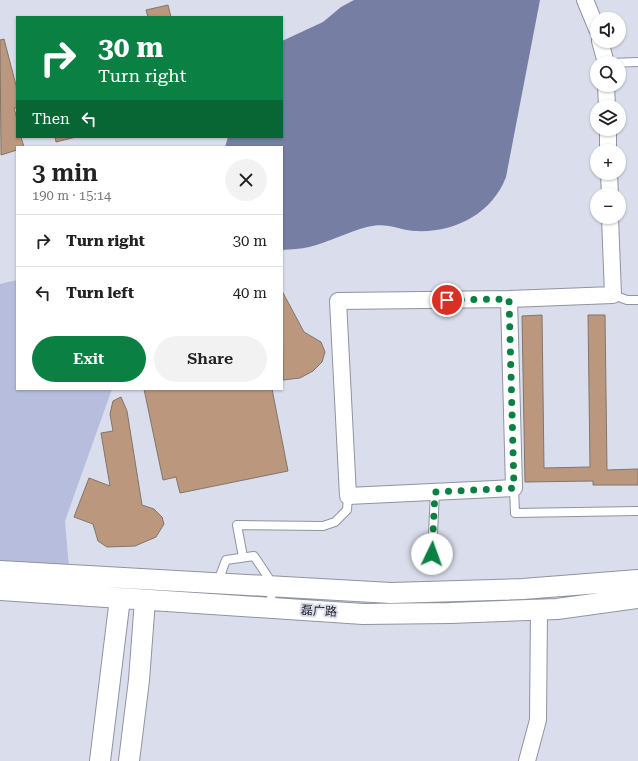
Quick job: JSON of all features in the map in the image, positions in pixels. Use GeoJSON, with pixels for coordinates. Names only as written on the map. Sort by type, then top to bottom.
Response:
{"type":"FeatureCollection","features":[{"type":"Feature","properties":{"kind":"street"},"geometry":{"type":"LineString","coordinates":[[585,0],[590,12]]}},
{"type":"Feature","properties":{"kind":"street"},"geometry":{"type":"LineString","coordinates":[[509,299],[514,488],[348,496],[338,301],[509,299],[613,295],[610,224]]}},
{"type":"Feature","properties":{"kind":"street","name":"磊广路"},"geometry":{"type":"LineString","coordinates":[[0,571],[216,593],[273,608],[363,614],[450,613],[557,609],[638,598]]}},
{"type":"Feature","properties":{"kind":"street","name":"磊广路"},"geometry":{"type":"LineString","coordinates":[[0,590],[145,600],[269,586],[391,593],[523,589],[638,580]]}},
{"type":"Feature","properties":{"kind":"street"},"geometry":{"type":"LineString","coordinates":[[100,761],[120,598]]}},
{"type":"Feature","properties":{"kind":"street"},"geometry":{"type":"LineString","coordinates":[[129,761],[139,680],[145,600]]}},
{"type":"Feature","properties":{"kind":"street"},"geometry":{"type":"LineString","coordinates":[[527,761],[538,720],[539,610]]}},
{"type":"Feature","properties":{"kind":"lane"},"geometry":{"type":"LineString","coordinates":[[626,62],[638,62]]}},
{"type":"Feature","properties":{"kind":"lane"},"geometry":{"type":"LineString","coordinates":[[613,295],[627,300],[638,300]]}},
{"type":"Feature","properties":{"kind":"lane"},"geometry":{"type":"LineString","coordinates":[[514,488],[515,513],[638,511]]}},
{"type":"Feature","properties":{"kind":"lane"},"geometry":{"type":"LineString","coordinates":[[432,554],[435,492]]}},
{"type":"Feature","properties":{"kind":"lane"},"geometry":{"type":"LineString","coordinates":[[243,557],[237,525],[323,526],[335,522],[347,510],[348,496]]}},
{"type":"Feature","properties":{"kind":"lane"},"geometry":{"type":"LineString","coordinates":[[216,593],[226,560],[254,556],[268,577],[273,608]]}},
{"type":"Feature","properties":{"kind":"shaded area"},"geometry":{"type":"Polygon","coordinates":[[[354,0],[540,0],[506,177],[500,190],[481,211],[470,219],[457,225],[430,231],[415,231],[381,225],[367,227],[309,247],[283,250],[283,146],[225,146],[228,138],[283,138],[283,41],[323,22],[341,7],[354,0]]]}},
{"type":"Feature","properties":{"kind":"shaded area"},"geometry":{"type":"Polygon","coordinates":[[[16,280],[16,390],[112,390],[65,521],[69,567],[0,562],[0,284],[16,280]]]}},
{"type":"Feature","properties":{"kind":"building"},"geometry":{"type":"Polygon","coordinates":[[[168,5],[171,16],[148,16],[146,10],[168,5]]]}},
{"type":"Feature","properties":{"kind":"building"},"geometry":{"type":"Polygon","coordinates":[[[4,39],[16,85],[16,108],[14,108],[16,115],[16,138],[21,138],[24,146],[16,146],[16,150],[1,155],[0,40],[4,39]]]}},
{"type":"Feature","properties":{"kind":"building"},"geometry":{"type":"Polygon","coordinates":[[[55,138],[72,138],[56,142],[55,138]]]}},
{"type":"Feature","properties":{"kind":"building"},"geometry":{"type":"Polygon","coordinates":[[[283,293],[304,332],[321,342],[325,352],[322,362],[313,371],[300,378],[283,380],[283,293]]]}},
{"type":"Feature","properties":{"kind":"building"},"geometry":{"type":"Polygon","coordinates":[[[542,315],[544,468],[590,467],[588,315],[605,315],[607,470],[638,469],[638,485],[593,485],[593,481],[525,482],[522,316],[542,315]]]}},
{"type":"Feature","properties":{"kind":"building"},"geometry":{"type":"Polygon","coordinates":[[[144,390],[272,390],[288,471],[180,493],[176,477],[163,480],[144,390]]]}},
{"type":"Feature","properties":{"kind":"building"},"geometry":{"type":"Polygon","coordinates":[[[121,397],[127,411],[142,505],[154,509],[162,517],[164,524],[156,537],[135,546],[107,547],[98,541],[93,524],[74,517],[89,478],[110,486],[101,433],[113,431],[110,414],[113,401],[121,397]]]}},
{"type":"Feature","properties":{"kind":"route"},"geometry":{"type":"LineString","coordinates":[[432,554],[435,492],[514,488],[509,299],[447,300]]}}]}
